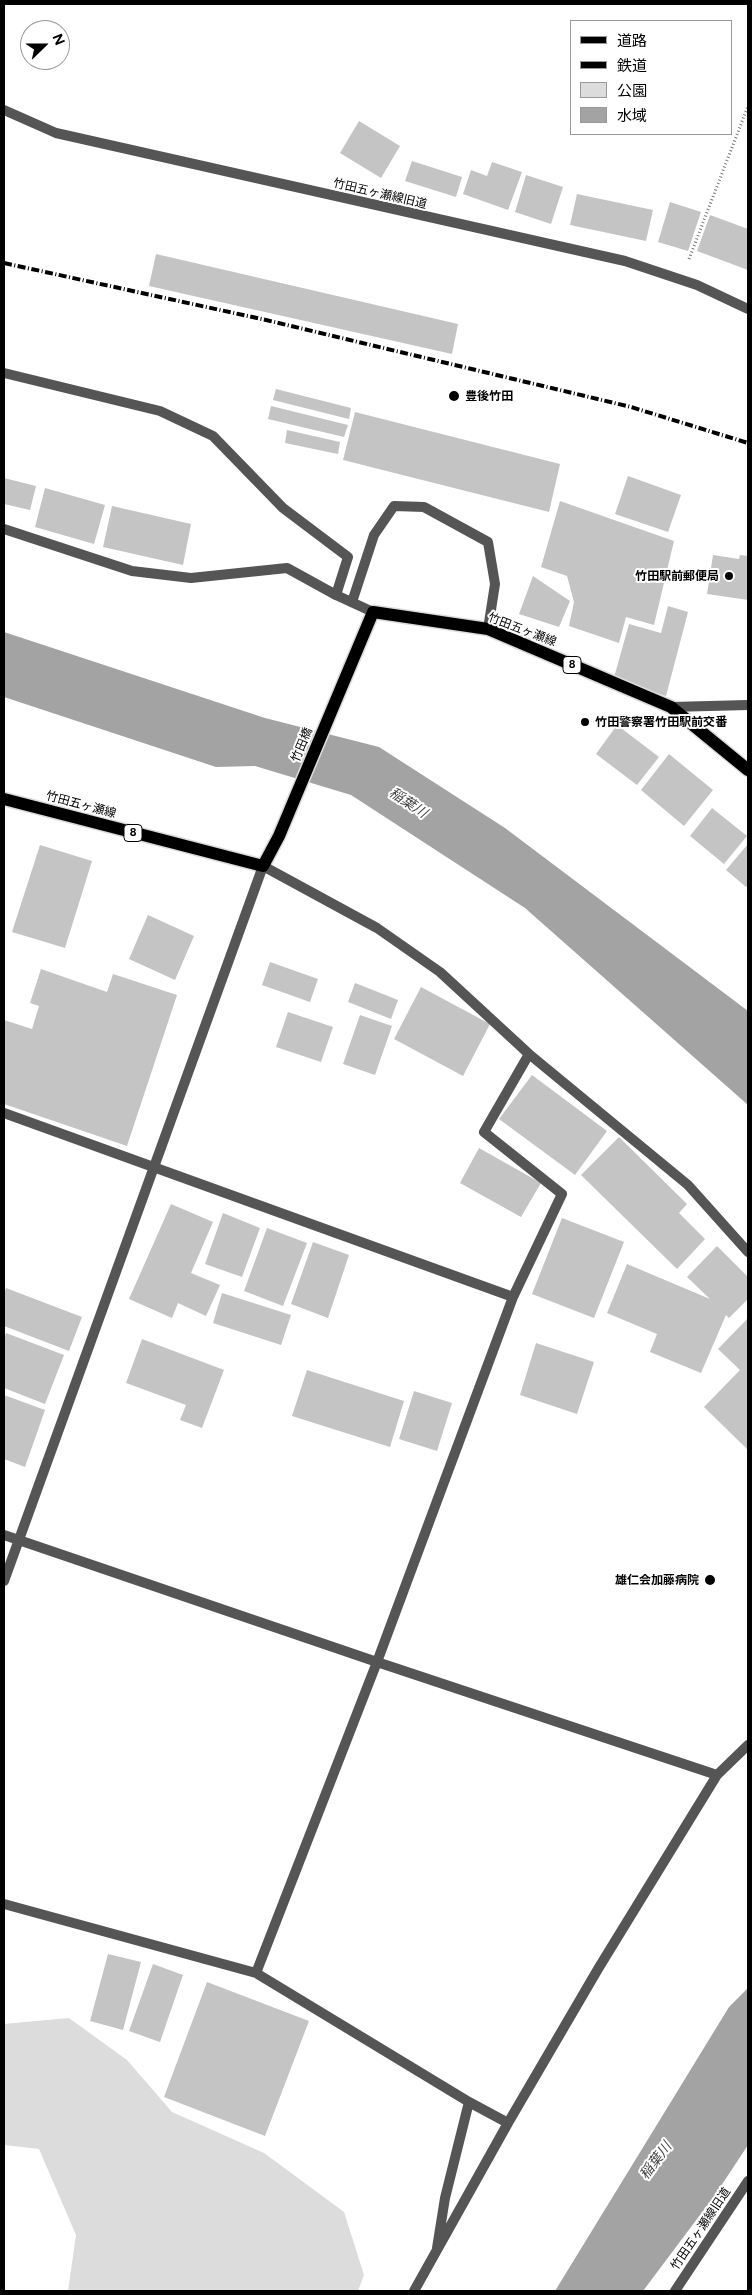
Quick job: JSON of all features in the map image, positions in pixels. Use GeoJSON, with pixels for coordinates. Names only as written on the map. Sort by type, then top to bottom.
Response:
{"type":"FeatureCollection","features":[{"type":"Feature","properties":{"kind":"main road","name":"竹田五ヶ瀬線"},"geometry":{"type":"LineString","coordinates":[[373,612],[488,629],[671,707],[748,770]]}},
{"type":"Feature","properties":{"kind":"main road","name":"竹田橋"},"geometry":{"type":"LineString","coordinates":[[262,866],[279,836],[373,612]]}},
{"type":"Feature","properties":{"kind":"main road","name":"竹田五ヶ瀬線"},"geometry":{"type":"LineString","coordinates":[[4,799],[262,866]]}},
{"type":"Feature","properties":{"kind":"street","name":"竹田五ヶ瀬線旧道"},"geometry":{"type":"LineString","coordinates":[[4,110],[56,133],[624,261],[697,286],[748,309]]}},
{"type":"Feature","properties":{"kind":"street"},"geometry":{"type":"LineString","coordinates":[[4,373],[160,411],[213,436],[283,508],[348,556],[336,595]]}},
{"type":"Feature","properties":{"kind":"street"},"geometry":{"type":"LineString","coordinates":[[352,602],[374,535],[394,506],[424,507],[488,542],[495,584],[488,629]]}},
{"type":"Feature","properties":{"kind":"street"},"geometry":{"type":"LineString","coordinates":[[4,529],[132,571],[191,578],[287,568],[336,595],[373,612]]}},
{"type":"Feature","properties":{"kind":"street"},"geometry":{"type":"LineString","coordinates":[[671,707],[748,705]]}},
{"type":"Feature","properties":{"kind":"street"},"geometry":{"type":"LineString","coordinates":[[4,1580],[262,866],[377,928],[440,972],[529,1054],[688,1185],[748,1252]]}},
{"type":"Feature","properties":{"kind":"street"},"geometry":{"type":"LineString","coordinates":[[256,1973],[376,1662],[513,1297],[562,1194],[484,1132],[529,1054]]}},
{"type":"Feature","properties":{"kind":"street"},"geometry":{"type":"LineString","coordinates":[[4,1113],[513,1297]]}},
{"type":"Feature","properties":{"kind":"street"},"geometry":{"type":"LineString","coordinates":[[4,1535],[376,1662],[717,1775]]}},
{"type":"Feature","properties":{"kind":"street"},"geometry":{"type":"LineString","coordinates":[[414,2291],[436,2256],[508,2123],[598,1969],[717,1775],[748,1745]]}},
{"type":"Feature","properties":{"kind":"street"},"geometry":{"type":"LineString","coordinates":[[4,1904],[256,1973],[469,2102],[508,2123]]}},
{"type":"Feature","properties":{"kind":"street"},"geometry":{"type":"LineString","coordinates":[[436,2256],[444,2198],[469,2102]]}},
{"type":"Feature","properties":{"kind":"street","name":"竹田五ヶ瀬線旧道"},"geometry":{"type":"LineString","coordinates":[[675,2291],[748,2181]]}},
{"type":"Feature","properties":{"kind":"path"},"geometry":{"type":"LineString","coordinates":[[688,262],[748,106]]}},
{"type":"Feature","properties":{"kind":"green space"},"geometry":{"type":"Polygon","coordinates":[[[69,2018],[127,2060],[172,2112],[264,2153],[344,2212],[364,2275],[358,2291],[68,2291],[76,2235],[39,2149],[4,2145],[4,2024],[69,2018]]]}},
{"type":"Feature","properties":{"kind":"water","name":"稲葉川"},"geometry":{"type":"Polygon","coordinates":[[[4,632],[265,718],[379,747],[505,828],[748,1011],[748,1105],[525,908],[351,795],[255,766],[216,767],[4,697],[4,632]]]}},
{"type":"Feature","properties":{"kind":"water","name":"稲葉川"},"geometry":{"type":"Polygon","coordinates":[[[748,1988],[748,2145],[715,2195],[643,2291],[555,2291],[729,2007],[748,1988]]]}},
{"type":"Feature","properties":{"kind":"building"},"geometry":{"type":"Polygon","coordinates":[[[359,121],[400,146],[381,178],[340,153],[359,121]]]}},
{"type":"Feature","properties":{"kind":"building"},"geometry":{"type":"Polygon","coordinates":[[[412,161],[462,177],[456,197],[405,181],[412,161]]]}},
{"type":"Feature","properties":{"kind":"building"},"geometry":{"type":"Polygon","coordinates":[[[492,162],[522,172],[508,210],[463,194],[471,170],[487,176],[492,162]]]}},
{"type":"Feature","properties":{"kind":"building"},"geometry":{"type":"Polygon","coordinates":[[[526,175],[563,187],[551,224],[515,212],[526,175]]]}},
{"type":"Feature","properties":{"kind":"building"},"geometry":{"type":"Polygon","coordinates":[[[577,194],[653,210],[646,241],[570,225],[577,194]]]}},
{"type":"Feature","properties":{"kind":"building"},"geometry":{"type":"Polygon","coordinates":[[[670,202],[701,212],[688,251],[658,242],[670,202]]]}},
{"type":"Feature","properties":{"kind":"building"},"geometry":{"type":"Polygon","coordinates":[[[710,215],[748,229],[748,270],[697,251],[710,215]]]}},
{"type":"Feature","properties":{"kind":"building"},"geometry":{"type":"Polygon","coordinates":[[[156,254],[458,324],[452,354],[149,286],[156,254]]]}},
{"type":"Feature","properties":{"kind":"building"},"geometry":{"type":"Polygon","coordinates":[[[276,389],[351,408],[349,419],[273,400],[276,389]]]}},
{"type":"Feature","properties":{"kind":"building"},"geometry":{"type":"Polygon","coordinates":[[[271,406],[348,425],[344,437],[268,419],[271,406]]]}},
{"type":"Feature","properties":{"kind":"building"},"geometry":{"type":"Polygon","coordinates":[[[355,412],[560,464],[549,512],[343,460],[355,412]]]}},
{"type":"Feature","properties":{"kind":"building"},"geometry":{"type":"Polygon","coordinates":[[[287,430],[340,442],[338,454],[285,443],[287,430]]]}},
{"type":"Feature","properties":{"kind":"building"},"geometry":{"type":"Polygon","coordinates":[[[628,476],[681,495],[668,532],[615,514],[628,476]]]}},
{"type":"Feature","properties":{"kind":"building"},"geometry":{"type":"Polygon","coordinates":[[[4,478],[36,486],[30,510],[4,504],[4,478]]]}},
{"type":"Feature","properties":{"kind":"building"},"geometry":{"type":"Polygon","coordinates":[[[45,488],[105,505],[94,544],[35,527],[45,488]]]}},
{"type":"Feature","properties":{"kind":"building"},"geometry":{"type":"Polygon","coordinates":[[[560,501],[674,541],[654,625],[626,617],[619,643],[569,626],[574,602],[567,576],[541,567],[560,501]]]}},
{"type":"Feature","properties":{"kind":"building"},"geometry":{"type":"Polygon","coordinates":[[[112,506],[191,524],[183,565],[103,547],[112,506]]]}},
{"type":"Feature","properties":{"kind":"building","name":"竹田駅前郵便局"},"geometry":{"type":"Polygon","coordinates":[[[713,555],[739,559],[740,555],[748,556],[748,600],[707,594],[713,555]]]}},
{"type":"Feature","properties":{"kind":"building"},"geometry":{"type":"Polygon","coordinates":[[[533,576],[570,601],[559,627],[519,614],[533,576]]]}},
{"type":"Feature","properties":{"kind":"building"},"geometry":{"type":"Polygon","coordinates":[[[668,606],[688,612],[666,696],[613,681],[629,624],[661,633],[668,606]]]}},
{"type":"Feature","properties":{"kind":"building"},"geometry":{"type":"Polygon","coordinates":[[[617,725],[659,757],[637,785],[596,754],[617,725]]]}},
{"type":"Feature","properties":{"kind":"building"},"geometry":{"type":"Polygon","coordinates":[[[669,754],[713,790],[684,826],[641,790],[669,754]]]}},
{"type":"Feature","properties":{"kind":"building"},"geometry":{"type":"Polygon","coordinates":[[[712,808],[747,836],[724,864],[690,836],[712,808]]]}},
{"type":"Feature","properties":{"kind":"building"},"geometry":{"type":"Polygon","coordinates":[[[748,844],[748,885],[746,887],[726,870],[748,844]]]}},
{"type":"Feature","properties":{"kind":"building"},"geometry":{"type":"Polygon","coordinates":[[[40,845],[92,861],[65,948],[12,932],[40,845]]]}},
{"type":"Feature","properties":{"kind":"building"},"geometry":{"type":"Polygon","coordinates":[[[148,915],[194,936],[175,980],[129,959],[148,915]]]}},
{"type":"Feature","properties":{"kind":"building"},"geometry":{"type":"Polygon","coordinates":[[[270,962],[318,979],[310,1002],[262,985],[270,962]]]}},
{"type":"Feature","properties":{"kind":"building"},"geometry":{"type":"Polygon","coordinates":[[[41,969],[107,992],[113,974],[177,995],[127,1146],[4,1104],[4,1020],[32,1029],[39,1006],[30,1003],[41,969]]]}},
{"type":"Feature","properties":{"kind":"building"},"geometry":{"type":"Polygon","coordinates":[[[355,983],[398,1000],[391,1019],[348,1002],[355,983]]]}},
{"type":"Feature","properties":{"kind":"building"},"geometry":{"type":"Polygon","coordinates":[[[421,987],[490,1024],[463,1076],[394,1039],[421,987]]]}},
{"type":"Feature","properties":{"kind":"building"},"geometry":{"type":"Polygon","coordinates":[[[288,1012],[333,1027],[321,1062],[276,1047],[288,1012]]]}},
{"type":"Feature","properties":{"kind":"building"},"geometry":{"type":"Polygon","coordinates":[[[360,1015],[392,1026],[375,1075],[343,1064],[360,1015]]]}},
{"type":"Feature","properties":{"kind":"building"},"geometry":{"type":"Polygon","coordinates":[[[532,1075],[607,1131],[575,1175],[499,1119],[532,1075]]]}},
{"type":"Feature","properties":{"kind":"building"},"geometry":{"type":"Polygon","coordinates":[[[619,1137],[687,1204],[679,1213],[705,1239],[677,1269],[581,1175],[619,1137]]]}},
{"type":"Feature","properties":{"kind":"building"},"geometry":{"type":"Polygon","coordinates":[[[479,1148],[541,1183],[521,1217],[460,1183],[479,1148]]]}},
{"type":"Feature","properties":{"kind":"building"},"geometry":{"type":"Polygon","coordinates":[[[171,1204],[213,1222],[191,1273],[220,1285],[206,1316],[178,1303],[172,1318],[129,1299],[171,1204]]]}},
{"type":"Feature","properties":{"kind":"building"},"geometry":{"type":"Polygon","coordinates":[[[223,1213],[260,1228],[242,1277],[205,1264],[223,1213]]]}},
{"type":"Feature","properties":{"kind":"building"},"geometry":{"type":"Polygon","coordinates":[[[562,1218],[624,1242],[594,1318],[532,1294],[562,1218]]]}},
{"type":"Feature","properties":{"kind":"building"},"geometry":{"type":"Polygon","coordinates":[[[267,1228],[307,1243],[283,1306],[244,1291],[267,1228]]]}},
{"type":"Feature","properties":{"kind":"building"},"geometry":{"type":"Polygon","coordinates":[[[313,1242],[349,1255],[328,1318],[291,1304],[313,1242]]]}},
{"type":"Feature","properties":{"kind":"building"},"geometry":{"type":"Polygon","coordinates":[[[717,1246],[748,1277],[748,1299],[729,1318],[726,1315],[701,1373],[650,1352],[657,1334],[607,1313],[627,1264],[710,1299],[687,1277],[717,1246]]]}},
{"type":"Feature","properties":{"kind":"building"},"geometry":{"type":"Polygon","coordinates":[[[6,1288],[82,1317],[69,1351],[4,1326],[4,1294],[6,1288]]]}},
{"type":"Feature","properties":{"kind":"building"},"geometry":{"type":"Polygon","coordinates":[[[222,1293],[291,1315],[281,1345],[213,1323],[222,1293]]]}},
{"type":"Feature","properties":{"kind":"building"},"geometry":{"type":"Polygon","coordinates":[[[748,1318],[748,1450],[704,1407],[740,1370],[718,1349],[748,1318]]]}},
{"type":"Feature","properties":{"kind":"building"},"geometry":{"type":"Polygon","coordinates":[[[6,1333],[64,1355],[45,1404],[4,1388],[4,1339],[6,1333]]]}},
{"type":"Feature","properties":{"kind":"building"},"geometry":{"type":"Polygon","coordinates":[[[142,1339],[224,1370],[202,1428],[180,1420],[186,1405],[126,1383],[142,1339]]]}},
{"type":"Feature","properties":{"kind":"building"},"geometry":{"type":"Polygon","coordinates":[[[536,1343],[594,1362],[577,1414],[520,1395],[536,1343]]]}},
{"type":"Feature","properties":{"kind":"building"},"geometry":{"type":"Polygon","coordinates":[[[307,1370],[404,1401],[390,1447],[292,1416],[307,1370]]]}},
{"type":"Feature","properties":{"kind":"building"},"geometry":{"type":"Polygon","coordinates":[[[414,1391],[452,1403],[437,1451],[399,1439],[414,1391]]]}},
{"type":"Feature","properties":{"kind":"building"},"geometry":{"type":"Polygon","coordinates":[[[4,1395],[45,1410],[25,1467],[4,1459],[4,1395]]]}},
{"type":"Feature","properties":{"kind":"building"},"geometry":{"type":"Polygon","coordinates":[[[108,1954],[141,1962],[123,2030],[90,2021],[108,1954]]]}},
{"type":"Feature","properties":{"kind":"building"},"geometry":{"type":"Polygon","coordinates":[[[153,1964],[183,1975],[160,2042],[129,2031],[153,1964]]]}},
{"type":"Feature","properties":{"kind":"building"},"geometry":{"type":"Polygon","coordinates":[[[207,1982],[309,2021],[265,2136],[164,2097],[207,1982]]]}},
{"type":"Feature","properties":{"kind":"railway"},"geometry":{"type":"LineString","coordinates":[[4,263],[266,320],[631,407],[748,443]]}},
{"type":"Feature","properties":{"kind":"place","name":"豊後竹田"},"geometry":{"type":"Point","coordinates":[454,396]}},
{"type":"Feature","properties":{"kind":"place","name":"竹田駅前郵便局"},"geometry":{"type":"Point","coordinates":[729,576]}},
{"type":"Feature","properties":{"kind":"place","name":"竹田警察署竹田駅前交番"},"geometry":{"type":"Point","coordinates":[585,722]}},
{"type":"Feature","properties":{"kind":"place","name":"雄仁会加藤病院"},"geometry":{"type":"Point","coordinates":[710,1580]}}]}
